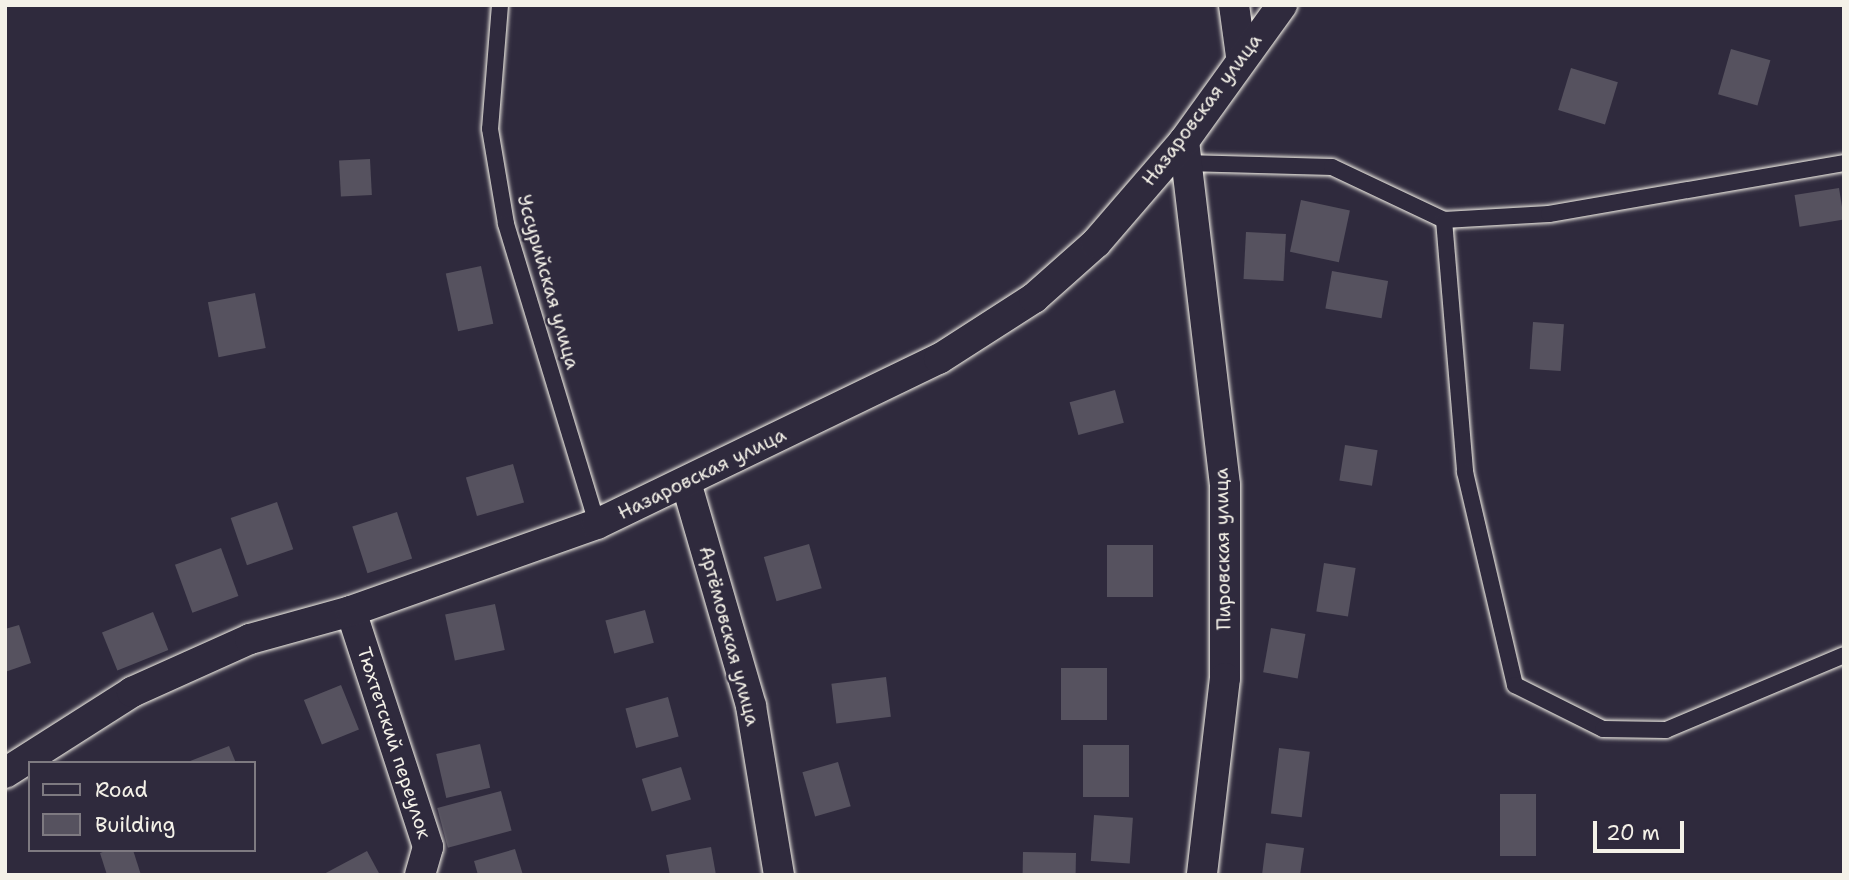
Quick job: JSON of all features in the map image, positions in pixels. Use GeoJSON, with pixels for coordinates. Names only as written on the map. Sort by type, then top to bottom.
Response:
{"type":"FeatureCollection","features":[{"type":"Feature","properties":{"kind":"street"},"geometry":{"type":"LineString","coordinates":[[1234,5],[1241,56]]}},
{"type":"Feature","properties":{"kind":"street","name":"Назаровская улица"},"geometry":{"type":"LineString","coordinates":[[5,773],[131,692],[250,639],[351,611],[597,524],[939,359],[1034,298],[1096,243],[1184,152],[1241,56],[1282,5]]}},
{"type":"Feature","properties":{"kind":"street","name":"Пировская улица"},"geometry":{"type":"LineString","coordinates":[[1184,152],[1225,485],[1225,678],[1202,875]]}},
{"type":"Feature","properties":{"kind":"street","name":"Артёмовская улица"},"geometry":{"type":"LineString","coordinates":[[686,482],[751,706],[779,875]]}},
{"type":"Feature","properties":{"kind":"street","name":"Тюхтетский переулок"},"geometry":{"type":"LineString","coordinates":[[351,611],[428,847],[420,875]]}},
{"type":"Feature","properties":{"kind":"lane","name":"Уссурийская улица"},"geometry":{"type":"LineString","coordinates":[[500,5],[489,129],[506,224],[597,524]]}},
{"type":"Feature","properties":{"kind":"lane"},"geometry":{"type":"LineString","coordinates":[[1184,152],[1332,167],[1444,220],[1549,214],[1844,163]]}},
{"type":"Feature","properties":{"kind":"lane"},"geometry":{"type":"LineString","coordinates":[[1444,220],[1465,472],[1515,685],[1603,729],[1666,730],[1844,655]]}},
{"type":"Feature","properties":{"kind":"building"},"geometry":{"type":"Polygon","coordinates":[[[1731,49],[1770,60],[1757,105],[1718,94],[1731,49]]]}},
{"type":"Feature","properties":{"kind":"building"},"geometry":{"type":"Polygon","coordinates":[[[1571,68],[1618,82],[1605,124],[1558,110],[1571,68]]]}},
{"type":"Feature","properties":{"kind":"building"},"geometry":{"type":"Polygon","coordinates":[[[370,159],[372,195],[341,197],[339,161],[370,159]]]}},
{"type":"Feature","properties":{"kind":"building"},"geometry":{"type":"Polygon","coordinates":[[[1839,188],[1844,220],[1800,227],[1795,195],[1839,188]]]}},
{"type":"Feature","properties":{"kind":"building"},"geometry":{"type":"Polygon","coordinates":[[[1301,200],[1350,210],[1339,262],[1290,252],[1301,200]]]}},
{"type":"Feature","properties":{"kind":"building"},"geometry":{"type":"Polygon","coordinates":[[[1246,232],[1286,234],[1283,281],[1244,279],[1246,232]]]}},
{"type":"Feature","properties":{"kind":"building"},"geometry":{"type":"Polygon","coordinates":[[[481,266],[493,324],[458,331],[446,273],[481,266]]]}},
{"type":"Feature","properties":{"kind":"building"},"geometry":{"type":"Polygon","coordinates":[[[1332,271],[1388,281],[1382,318],[1325,308],[1332,271]]]}},
{"type":"Feature","properties":{"kind":"building"},"geometry":{"type":"Polygon","coordinates":[[[255,293],[266,348],[219,357],[208,302],[255,293]]]}},
{"type":"Feature","properties":{"kind":"building"},"geometry":{"type":"Polygon","coordinates":[[[1533,322],[1564,324],[1561,371],[1530,369],[1533,322]]]}},
{"type":"Feature","properties":{"kind":"building"},"geometry":{"type":"Polygon","coordinates":[[[1115,390],[1124,423],[1078,435],[1070,402],[1115,390]]]}},
{"type":"Feature","properties":{"kind":"building"},"geometry":{"type":"Polygon","coordinates":[[[1345,445],[1378,450],[1372,486],[1339,481],[1345,445]]]}},
{"type":"Feature","properties":{"kind":"building"},"geometry":{"type":"Polygon","coordinates":[[[513,464],[524,502],[477,516],[466,478],[513,464]]]}},
{"type":"Feature","properties":{"kind":"building"},"geometry":{"type":"Polygon","coordinates":[[[277,502],[293,549],[247,565],[231,518],[277,502]]]}},
{"type":"Feature","properties":{"kind":"building"},"geometry":{"type":"Polygon","coordinates":[[[397,512],[412,559],[367,573],[352,527],[397,512]]]}},
{"type":"Feature","properties":{"kind":"building"},"geometry":{"type":"Polygon","coordinates":[[[809,544],[822,588],[777,601],[764,557],[809,544]]]}},
{"type":"Feature","properties":{"kind":"building"},"geometry":{"type":"Polygon","coordinates":[[[1107,545],[1153,545],[1153,597],[1107,597],[1107,545]]]}},
{"type":"Feature","properties":{"kind":"building"},"geometry":{"type":"Polygon","coordinates":[[[221,548],[238,596],[192,613],[175,565],[221,548]]]}},
{"type":"Feature","properties":{"kind":"building"},"geometry":{"type":"Polygon","coordinates":[[[1324,563],[1356,568],[1348,616],[1316,611],[1324,563]]]}},
{"type":"Feature","properties":{"kind":"building"},"geometry":{"type":"Polygon","coordinates":[[[495,604],[505,650],[455,661],[445,615],[495,604]]]}},
{"type":"Feature","properties":{"kind":"building"},"geometry":{"type":"Polygon","coordinates":[[[645,610],[654,643],[614,653],[605,621],[645,610]]]}},
{"type":"Feature","properties":{"kind":"building"},"geometry":{"type":"Polygon","coordinates":[[[153,612],[168,650],[117,671],[102,633],[153,612]]]}},
{"type":"Feature","properties":{"kind":"building"},"geometry":{"type":"Polygon","coordinates":[[[19,625],[31,663],[5,672],[5,629],[19,625]]]}},
{"type":"Feature","properties":{"kind":"building"},"geometry":{"type":"Polygon","coordinates":[[[1271,628],[1305,634],[1298,678],[1263,672],[1271,628]]]}},
{"type":"Feature","properties":{"kind":"building"},"geometry":{"type":"Polygon","coordinates":[[[1061,668],[1107,668],[1107,720],[1061,720],[1061,668]]]}},
{"type":"Feature","properties":{"kind":"building"},"geometry":{"type":"Polygon","coordinates":[[[886,677],[891,717],[836,723],[831,684],[886,677]]]}},
{"type":"Feature","properties":{"kind":"building"},"geometry":{"type":"Polygon","coordinates":[[[341,685],[359,730],[322,744],[304,700],[341,685]]]}},
{"type":"Feature","properties":{"kind":"building"},"geometry":{"type":"Polygon","coordinates":[[[668,697],[679,737],[636,748],[625,708],[668,697]]]}},
{"type":"Feature","properties":{"kind":"building"},"geometry":{"type":"Polygon","coordinates":[[[480,744],[490,788],[446,798],[436,754],[480,744]]]}},
{"type":"Feature","properties":{"kind":"building"},"geometry":{"type":"Polygon","coordinates":[[[1083,745],[1129,745],[1129,797],[1083,797],[1083,745]]]}},
{"type":"Feature","properties":{"kind":"building"},"geometry":{"type":"Polygon","coordinates":[[[229,746],[235,761],[190,761],[229,746]]]}},
{"type":"Feature","properties":{"kind":"building"},"geometry":{"type":"Polygon","coordinates":[[[1279,748],[1310,752],[1302,817],[1271,814],[1279,748]]]}},
{"type":"Feature","properties":{"kind":"building"},"geometry":{"type":"Polygon","coordinates":[[[838,762],[851,806],[815,816],[802,772],[838,762]]]}},
{"type":"Feature","properties":{"kind":"building"},"geometry":{"type":"Polygon","coordinates":[[[681,767],[691,800],[652,812],[642,779],[681,767]]]}},
{"type":"Feature","properties":{"kind":"building"},"geometry":{"type":"Polygon","coordinates":[[[501,791],[512,831],[448,848],[437,808],[501,791]]]}},
{"type":"Feature","properties":{"kind":"building"},"geometry":{"type":"Polygon","coordinates":[[[1500,794],[1536,794],[1536,856],[1500,856],[1500,794]]]}},
{"type":"Feature","properties":{"kind":"building"},"geometry":{"type":"Polygon","coordinates":[[[1094,815],[1133,818],[1130,864],[1091,861],[1094,815]]]}},
{"type":"Feature","properties":{"kind":"building"},"geometry":{"type":"Polygon","coordinates":[[[1266,843],[1304,848],[1300,875],[1262,875],[1266,843]]]}},
{"type":"Feature","properties":{"kind":"building"},"geometry":{"type":"Polygon","coordinates":[[[711,847],[716,875],[670,875],[666,855],[711,847]]]}},
{"type":"Feature","properties":{"kind":"building"},"geometry":{"type":"Polygon","coordinates":[[[515,849],[523,875],[478,875],[474,861],[515,849]]]}},
{"type":"Feature","properties":{"kind":"building"},"geometry":{"type":"Polygon","coordinates":[[[367,851],[380,875],[322,875],[367,851]]]}},
{"type":"Feature","properties":{"kind":"building"},"geometry":{"type":"Polygon","coordinates":[[[134,852],[141,875],[107,875],[100,853],[134,852]]]}},
{"type":"Feature","properties":{"kind":"building"},"geometry":{"type":"Polygon","coordinates":[[[1023,852],[1076,853],[1076,875],[1023,875],[1023,852]]]}}]}
